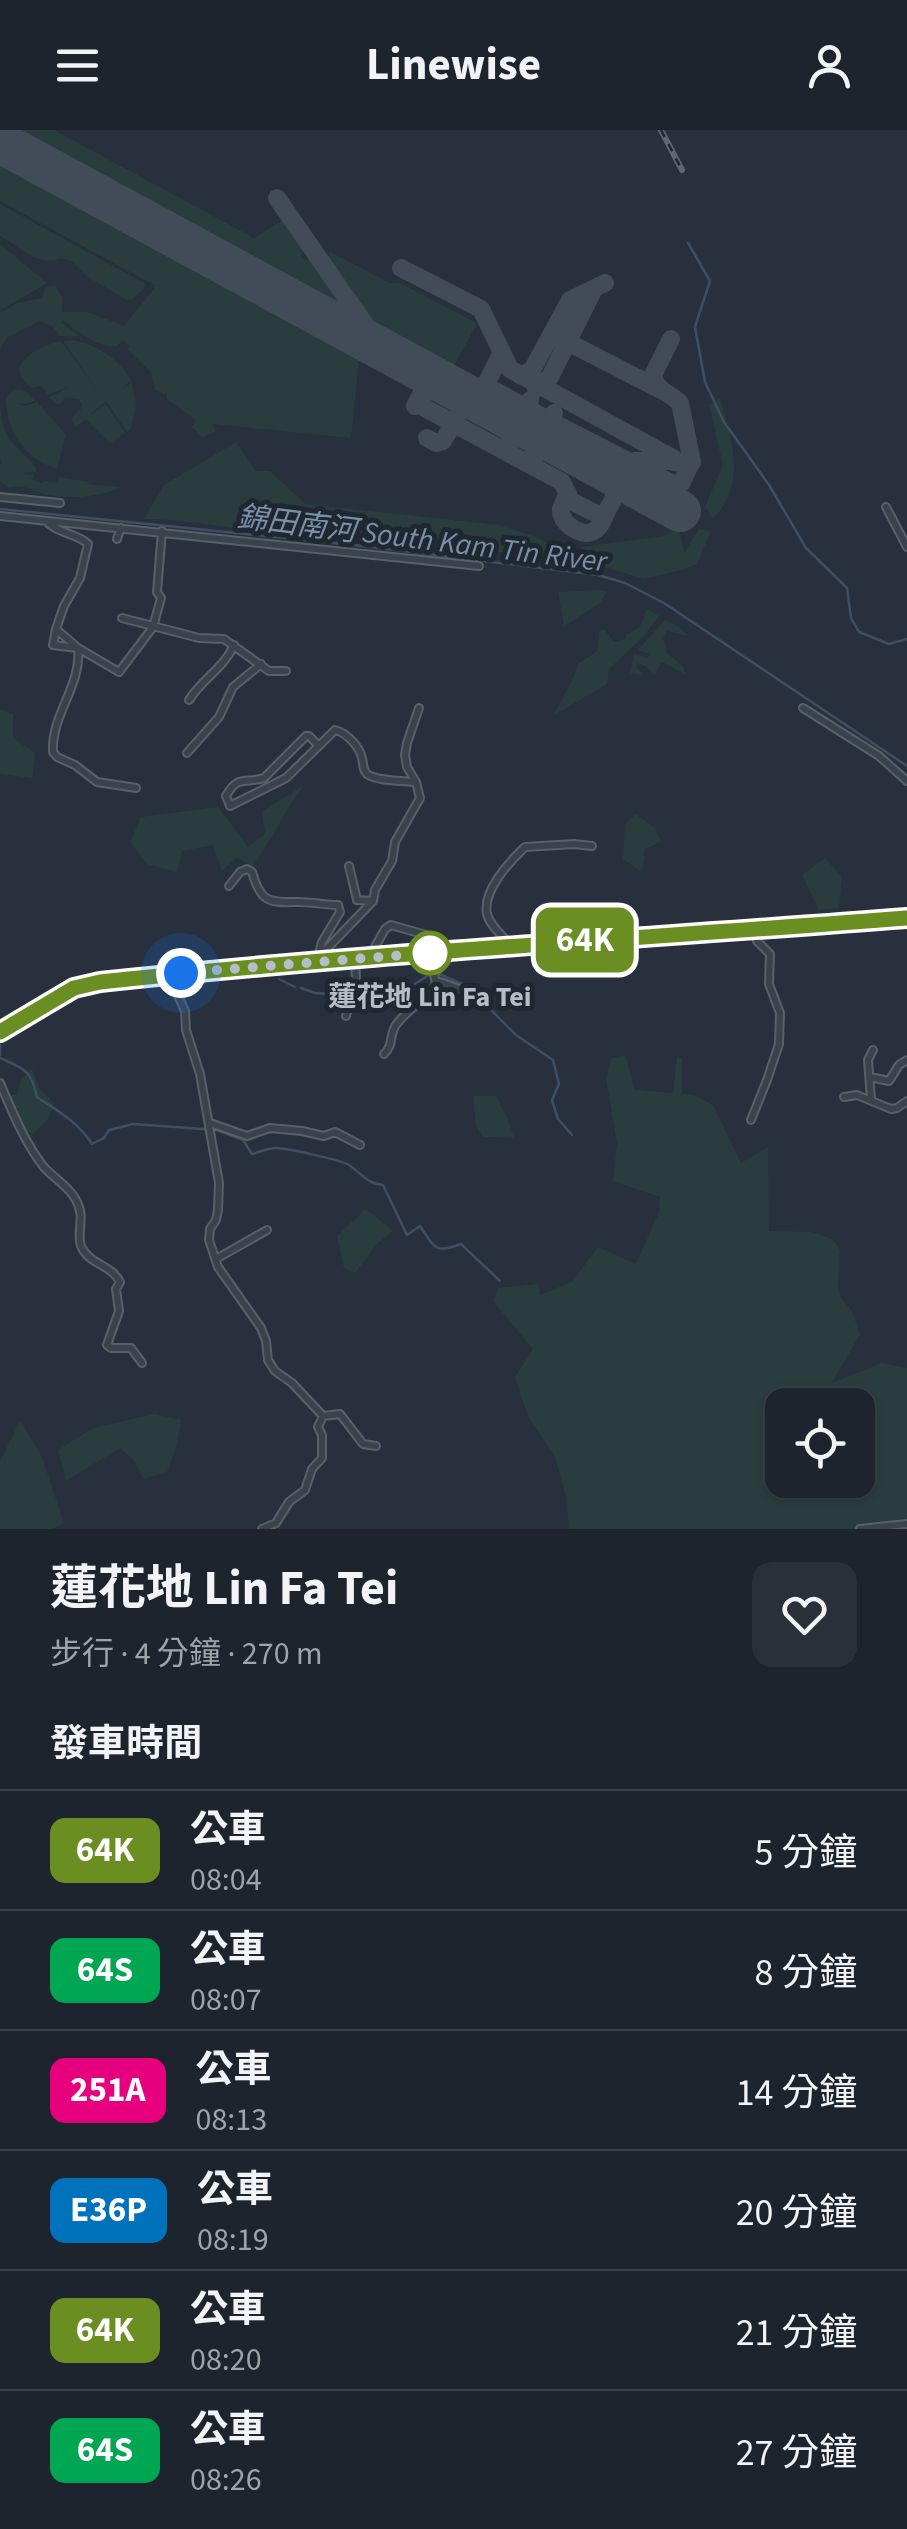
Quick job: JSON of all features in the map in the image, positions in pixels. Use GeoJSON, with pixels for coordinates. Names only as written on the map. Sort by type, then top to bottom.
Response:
{"type":"FeatureCollection","features":[{"type":"Feature","properties":{"kind":"main road"},"geometry":{"type":"LineString","coordinates":[[0,1032],[74,988],[100,982],[317,958],[369,958],[907,918]]}},
{"type":"Feature","properties":{"kind":"street"},"geometry":{"type":"LineString","coordinates":[[0,496],[60,503]]}},
{"type":"Feature","properties":{"kind":"street"},"geometry":{"type":"LineString","coordinates":[[30,519],[31,500]]}},
{"type":"Feature","properties":{"kind":"street"},"geometry":{"type":"LineString","coordinates":[[886,507],[907,548]]}},
{"type":"Feature","properties":{"kind":"street"},"geometry":{"type":"LineString","coordinates":[[0,516],[479,566]]}},
{"type":"Feature","properties":{"kind":"street"},"geometry":{"type":"LineString","coordinates":[[45,520],[88,544],[80,578],[64,606],[53,645],[78,648]]}},
{"type":"Feature","properties":{"kind":"street"},"geometry":{"type":"LineString","coordinates":[[117,539],[121,528]]}},
{"type":"Feature","properties":{"kind":"street"},"geometry":{"type":"LineString","coordinates":[[118,672],[153,627],[162,598],[156,592],[162,531]]}},
{"type":"Feature","properties":{"kind":"street"},"geometry":{"type":"LineString","coordinates":[[122,618],[199,638],[224,640],[269,670],[286,671]]}},
{"type":"Feature","properties":{"kind":"street"},"geometry":{"type":"LineString","coordinates":[[56,629],[127,680]]}},
{"type":"Feature","properties":{"kind":"street"},"geometry":{"type":"LineString","coordinates":[[189,700],[222,665],[234,645]]}},
{"type":"Feature","properties":{"kind":"street"},"geometry":{"type":"LineString","coordinates":[[78,648],[76,682],[59,719],[53,752],[96,782],[136,788]]}},
{"type":"Feature","properties":{"kind":"street"},"geometry":{"type":"LineString","coordinates":[[187,753],[219,717],[233,687],[261,664]]}},
{"type":"Feature","properties":{"kind":"street"},"geometry":{"type":"LineString","coordinates":[[317,958],[373,901],[392,861],[395,842],[420,798],[405,755],[418,708]]}},
{"type":"Feature","properties":{"kind":"street"},"geometry":{"type":"LineString","coordinates":[[803,708],[879,756],[907,781]]}},
{"type":"Feature","properties":{"kind":"street"},"geometry":{"type":"LineString","coordinates":[[808,724],[816,716]]}},
{"type":"Feature","properties":{"kind":"street"},"geometry":{"type":"LineString","coordinates":[[319,746],[306,736],[264,778],[242,780],[228,791],[230,806],[286,778],[319,746],[331,732],[340,730],[359,751],[368,775],[416,782]]}},
{"type":"Feature","properties":{"kind":"street"},"geometry":{"type":"LineString","coordinates":[[511,946],[488,917],[487,910],[504,868],[526,846],[592,846]]}},
{"type":"Feature","properties":{"kind":"street"},"geometry":{"type":"LineString","coordinates":[[349,866],[357,900],[373,901]]}},
{"type":"Feature","properties":{"kind":"street"},"geometry":{"type":"LineString","coordinates":[[229,886],[244,869],[252,872],[264,898],[338,906],[340,912],[317,958]]}},
{"type":"Feature","properties":{"kind":"street"},"geometry":{"type":"LineString","coordinates":[[369,958],[385,928],[391,925],[426,934]]}},
{"type":"Feature","properties":{"kind":"street"},"geometry":{"type":"LineString","coordinates":[[750,1120],[776,1055],[780,1022],[769,984],[770,954],[757,941],[757,928]]}},
{"type":"Feature","properties":{"kind":"street"},"geometry":{"type":"LineString","coordinates":[[384,1054],[392,1043],[396,1025],[430,994],[436,984],[434,974],[447,960],[449,951]]}},
{"type":"Feature","properties":{"kind":"street"},"geometry":{"type":"LineString","coordinates":[[346,1016],[356,979],[355,958]]}},
{"type":"Feature","properties":{"kind":"street"},"geometry":{"type":"LineString","coordinates":[[172,974],[200,1074],[219,1182],[218,1210],[210,1228],[210,1240],[221,1274],[261,1328],[268,1360],[275,1370],[323,1416]]}},
{"type":"Feature","properties":{"kind":"street"},"geometry":{"type":"LineString","coordinates":[[436,984],[440,982],[476,998]]}},
{"type":"Feature","properties":{"kind":"street"},"geometry":{"type":"LineString","coordinates":[[871,1100],[868,1060],[872,1050]]}},
{"type":"Feature","properties":{"kind":"street"},"geometry":{"type":"LineString","coordinates":[[869,1077],[889,1082],[907,1060]]}},
{"type":"Feature","properties":{"kind":"street"},"geometry":{"type":"LineString","coordinates":[[0,1083],[44,1167],[74,1196],[80,1209],[81,1244],[91,1261],[117,1274],[119,1310],[110,1348],[131,1348],[142,1363]]}},
{"type":"Feature","properties":{"kind":"street"},"geometry":{"type":"LineString","coordinates":[[844,1098],[855,1094],[892,1110],[907,1101]]}},
{"type":"Feature","properties":{"kind":"street"},"geometry":{"type":"LineString","coordinates":[[209,1127],[246,1136],[270,1128],[324,1136],[335,1132],[360,1144]]}},
{"type":"Feature","properties":{"kind":"street"},"geometry":{"type":"LineString","coordinates":[[216,1258],[267,1230]]}},
{"type":"Feature","properties":{"kind":"street"},"geometry":{"type":"LineString","coordinates":[[323,1416],[340,1414],[364,1444],[376,1446]]}},
{"type":"Feature","properties":{"kind":"street"},"geometry":{"type":"LineString","coordinates":[[262,1529],[276,1523],[290,1502],[306,1490],[312,1469],[322,1458],[318,1426],[323,1416]]}},
{"type":"Feature","properties":{"kind":"street"},"geometry":{"type":"LineString","coordinates":[[860,1529],[907,1524]]}},
{"type":"Feature","properties":{"kind":"shaded area"},"geometry":{"type":"Polygon","coordinates":[[[9,130],[54,130],[254,238],[286,218],[307,247],[301,256],[314,259],[356,318],[9,130]]]}},
{"type":"Feature","properties":{"kind":"shaded area"},"geometry":{"type":"Polygon","coordinates":[[[0,163],[359,358],[351,438],[213,424],[215,432],[202,437],[192,427],[196,420],[167,399],[165,389],[165,395],[155,389],[151,372],[123,340],[117,346],[104,345],[62,320],[79,336],[60,336],[52,326],[40,321],[6,338],[0,351],[0,313],[17,303],[43,298],[45,287],[55,285],[63,298],[62,312],[88,312],[124,326],[156,286],[0,201],[0,163]]]}},
{"type":"Feature","properties":{"kind":"shaded area"},"geometry":{"type":"Polygon","coordinates":[[[0,204],[145,287],[127,300],[88,277],[73,262],[61,258],[44,260],[29,254],[0,236],[0,204]]]}},
{"type":"Feature","properties":{"kind":"shaded area"},"geometry":{"type":"Polygon","coordinates":[[[0,244],[47,283],[0,311],[0,244]]]}},
{"type":"Feature","properties":{"kind":"shaded area"},"geometry":{"type":"Polygon","coordinates":[[[330,252],[477,323],[452,370],[370,325],[326,262],[330,252]]]}},
{"type":"Feature","properties":{"kind":"shaded area"},"geometry":{"type":"Polygon","coordinates":[[[61,341],[103,398],[63,341],[97,348],[120,366],[131,380],[121,390],[132,382],[136,405],[131,429],[127,432],[106,401],[89,416],[106,404],[125,433],[110,443],[86,419],[75,428],[71,418],[81,409],[79,399],[65,398],[56,405],[49,397],[71,386],[48,395],[42,386],[31,388],[20,375],[19,367],[27,357],[61,341]]]}},
{"type":"Feature","properties":{"kind":"shaded area"},"geometry":{"type":"Polygon","coordinates":[[[19,389],[35,401],[16,403],[25,406],[37,402],[66,435],[57,469],[35,458],[14,433],[6,399],[19,389]]]}},
{"type":"Feature","properties":{"kind":"shaded area"},"geometry":{"type":"Polygon","coordinates":[[[720,398],[734,461],[730,491],[713,519],[705,507],[723,465],[709,405],[720,398]]]}},
{"type":"Feature","properties":{"kind":"shaded area"},"geometry":{"type":"Polygon","coordinates":[[[0,400],[6,432],[36,467],[36,472],[24,474],[34,475],[32,479],[42,483],[81,484],[57,482],[58,477],[121,487],[92,496],[60,497],[22,487],[10,488],[0,481],[0,400]]]}},
{"type":"Feature","properties":{"kind":"shaded area"},"geometry":{"type":"Polygon","coordinates":[[[236,442],[255,471],[270,471],[305,504],[499,525],[575,556],[582,547],[664,536],[679,528],[684,553],[699,529],[711,531],[697,564],[644,579],[608,568],[506,552],[442,551],[306,533],[144,519],[164,485],[236,442]]]}},
{"type":"Feature","properties":{"kind":"shaded area"},"geometry":{"type":"Polygon","coordinates":[[[607,591],[600,603],[564,626],[558,592],[607,591]]]}},
{"type":"Feature","properties":{"kind":"shaded area"},"geometry":{"type":"Polygon","coordinates":[[[646,609],[659,616],[609,669],[607,684],[554,715],[578,664],[597,651],[599,632],[604,629],[614,642],[624,639],[641,624],[646,609]]]}},
{"type":"Feature","properties":{"kind":"shaded area"},"geometry":{"type":"Polygon","coordinates":[[[665,620],[688,636],[667,631],[663,639],[667,653],[683,666],[685,674],[662,662],[654,674],[638,663],[643,675],[630,673],[634,654],[650,654],[638,650],[665,620]]]}},
{"type":"Feature","properties":{"kind":"shaded area"},"geometry":{"type":"Polygon","coordinates":[[[0,709],[13,714],[13,738],[35,753],[32,778],[0,774],[0,709]]]}},
{"type":"Feature","properties":{"kind":"shaded area"},"geometry":{"type":"Polygon","coordinates":[[[304,785],[253,866],[236,858],[222,871],[213,845],[182,851],[177,872],[147,864],[130,842],[141,817],[218,807],[248,847],[265,834],[262,812],[304,785]]]}},
{"type":"Feature","properties":{"kind":"shaded area"},"geometry":{"type":"Polygon","coordinates":[[[635,814],[655,828],[661,842],[645,849],[642,872],[623,859],[625,824],[635,814]]]}},
{"type":"Feature","properties":{"kind":"shaded area"},"geometry":{"type":"Polygon","coordinates":[[[825,858],[842,877],[839,908],[819,910],[802,875],[825,858]]]}},
{"type":"Feature","properties":{"kind":"shaded area"},"geometry":{"type":"Polygon","coordinates":[[[625,1055],[635,1090],[673,1093],[677,1056],[682,1059],[682,1094],[713,1105],[741,1163],[768,1147],[769,1231],[812,1232],[832,1239],[840,1250],[838,1286],[860,1334],[832,1383],[882,1363],[907,1368],[907,1529],[569,1529],[566,1497],[555,1457],[528,1416],[515,1377],[533,1349],[493,1301],[499,1288],[538,1284],[541,1295],[573,1281],[598,1247],[636,1264],[659,1212],[660,1197],[613,1181],[617,1143],[606,1079],[611,1058],[625,1055]]]}},
{"type":"Feature","properties":{"kind":"shaded area"},"geometry":{"type":"Polygon","coordinates":[[[32,1069],[40,1089],[54,1103],[47,1121],[33,1134],[11,1122],[19,1109],[11,1095],[17,1095],[20,1081],[32,1069]]]}},
{"type":"Feature","properties":{"kind":"shaded area"},"geometry":{"type":"Polygon","coordinates":[[[473,1096],[496,1096],[514,1138],[483,1137],[476,1126],[473,1096]]]}},
{"type":"Feature","properties":{"kind":"shaded area"},"geometry":{"type":"Polygon","coordinates":[[[366,1209],[393,1231],[377,1244],[355,1273],[344,1268],[337,1236],[366,1209]]]}},
{"type":"Feature","properties":{"kind":"shaded area"},"geometry":{"type":"Polygon","coordinates":[[[155,1414],[181,1420],[167,1472],[144,1479],[120,1448],[66,1481],[58,1450],[93,1428],[155,1414]]]}},
{"type":"Feature","properties":{"kind":"shaded area"},"geometry":{"type":"Polygon","coordinates":[[[20,1421],[42,1457],[64,1523],[52,1529],[0,1529],[0,1461],[20,1421]]]}},
{"type":"Feature","properties":{"kind":"waterway"},"geometry":{"type":"LineString","coordinates":[[688,243],[710,281],[695,327],[705,382],[724,422],[769,485],[806,548],[847,588],[851,618],[859,632],[889,644],[907,639]]}},
{"type":"Feature","properties":{"kind":"waterway","name":"錦田南河 South Kam Tin River"},"geometry":{"type":"LineString","coordinates":[[0,509],[354,545],[598,575],[625,583],[664,603],[907,766]]}},
{"type":"Feature","properties":{"kind":"waterway"},"geometry":{"type":"LineString","coordinates":[[439,974],[475,993]]}},
{"type":"Feature","properties":{"kind":"waterway"},"geometry":{"type":"LineString","coordinates":[[356,1000],[384,1001],[429,975]]}},
{"type":"Feature","properties":{"kind":"waterway"},"geometry":{"type":"LineString","coordinates":[[279,979],[295,987]]}},
{"type":"Feature","properties":{"kind":"waterway"},"geometry":{"type":"LineString","coordinates":[[301,988],[347,995]]}},
{"type":"Feature","properties":{"kind":"waterway"},"geometry":{"type":"LineString","coordinates":[[480,999],[516,1035],[553,1060],[559,1084],[552,1100],[558,1119],[572,1135]]}},
{"type":"Feature","properties":{"kind":"waterway"},"geometry":{"type":"LineString","coordinates":[[0,1045],[0,1055]]}},
{"type":"Feature","properties":{"kind":"waterway"},"geometry":{"type":"LineString","coordinates":[[0,1058],[25,1071],[37,1097],[74,1123],[92,1144],[109,1130],[133,1124],[217,1130],[243,1140],[252,1154],[282,1149],[349,1165],[368,1180],[383,1185],[407,1235],[420,1226],[436,1247],[461,1244],[500,1281]]}},
{"type":"Feature","properties":{"kind":"taxiway"},"geometry":{"type":"LineString","coordinates":[[277,198],[382,349]]}},
{"type":"Feature","properties":{"kind":"taxiway"},"geometry":{"type":"LineString","coordinates":[[401,268],[481,309],[510,369],[674,459]]}},
{"type":"Feature","properties":{"kind":"taxiway"},"geometry":{"type":"LineString","coordinates":[[521,376],[532,370],[570,300],[605,283]]}},
{"type":"Feature","properties":{"kind":"taxiway"},"geometry":{"type":"LineString","coordinates":[[536,389],[550,377],[594,289]]}},
{"type":"Feature","properties":{"kind":"taxiway"},"geometry":{"type":"LineString","coordinates":[[552,334],[661,390]]}},
{"type":"Feature","properties":{"kind":"taxiway"},"geometry":{"type":"LineString","coordinates":[[420,397],[425,408],[562,482],[571,501],[601,516],[634,461],[690,465],[692,462],[680,403],[660,388],[653,375],[671,339]]}},
{"type":"Feature","properties":{"kind":"taxiway"},"geometry":{"type":"LineString","coordinates":[[502,352],[488,387],[677,486],[690,465]]}},
{"type":"Feature","properties":{"kind":"taxiway"},"geometry":{"type":"LineString","coordinates":[[415,406],[431,376]]}},
{"type":"Feature","properties":{"kind":"taxiway"},"geometry":{"type":"LineString","coordinates":[[510,454],[509,442],[530,400]]}},
{"type":"Feature","properties":{"kind":"taxiway"},"geometry":{"type":"LineString","coordinates":[[535,467],[533,455],[554,413]]}},
{"type":"Feature","properties":{"kind":"taxiway"},"geometry":{"type":"LineString","coordinates":[[427,438],[436,443],[443,441],[459,414]]}},
{"type":"Feature","properties":{"kind":"taxiway"},"geometry":{"type":"LineString","coordinates":[[580,457],[617,459]]}},
{"type":"Feature","properties":{"kind":"taxiway"},"geometry":{"type":"LineString","coordinates":[[568,493],[561,514],[576,530],[595,531],[607,511]]}},
{"type":"Feature","properties":{"kind":"runway"},"geometry":{"type":"LineString","coordinates":[[0,142],[680,511]]}},
{"type":"Feature","properties":{"kind":"railway"},"geometry":{"type":"LineString","coordinates":[[661,130],[682,170]]}},
{"type":"Feature","properties":{"kind":"bus line","name":"64K"},"geometry":{"type":"LineString","coordinates":[[0,1032],[74,988],[100,982],[261,965],[907,918]]}},
{"type":"Feature","properties":{"kind":"place","name":"蓮花地 Lin Fa Tei"},"geometry":{"type":"Point","coordinates":[430,953]}},
{"type":"Feature","properties":{"kind":"route"},"geometry":{"type":"LineString","coordinates":[[181,973],[430,953]]}}]}
